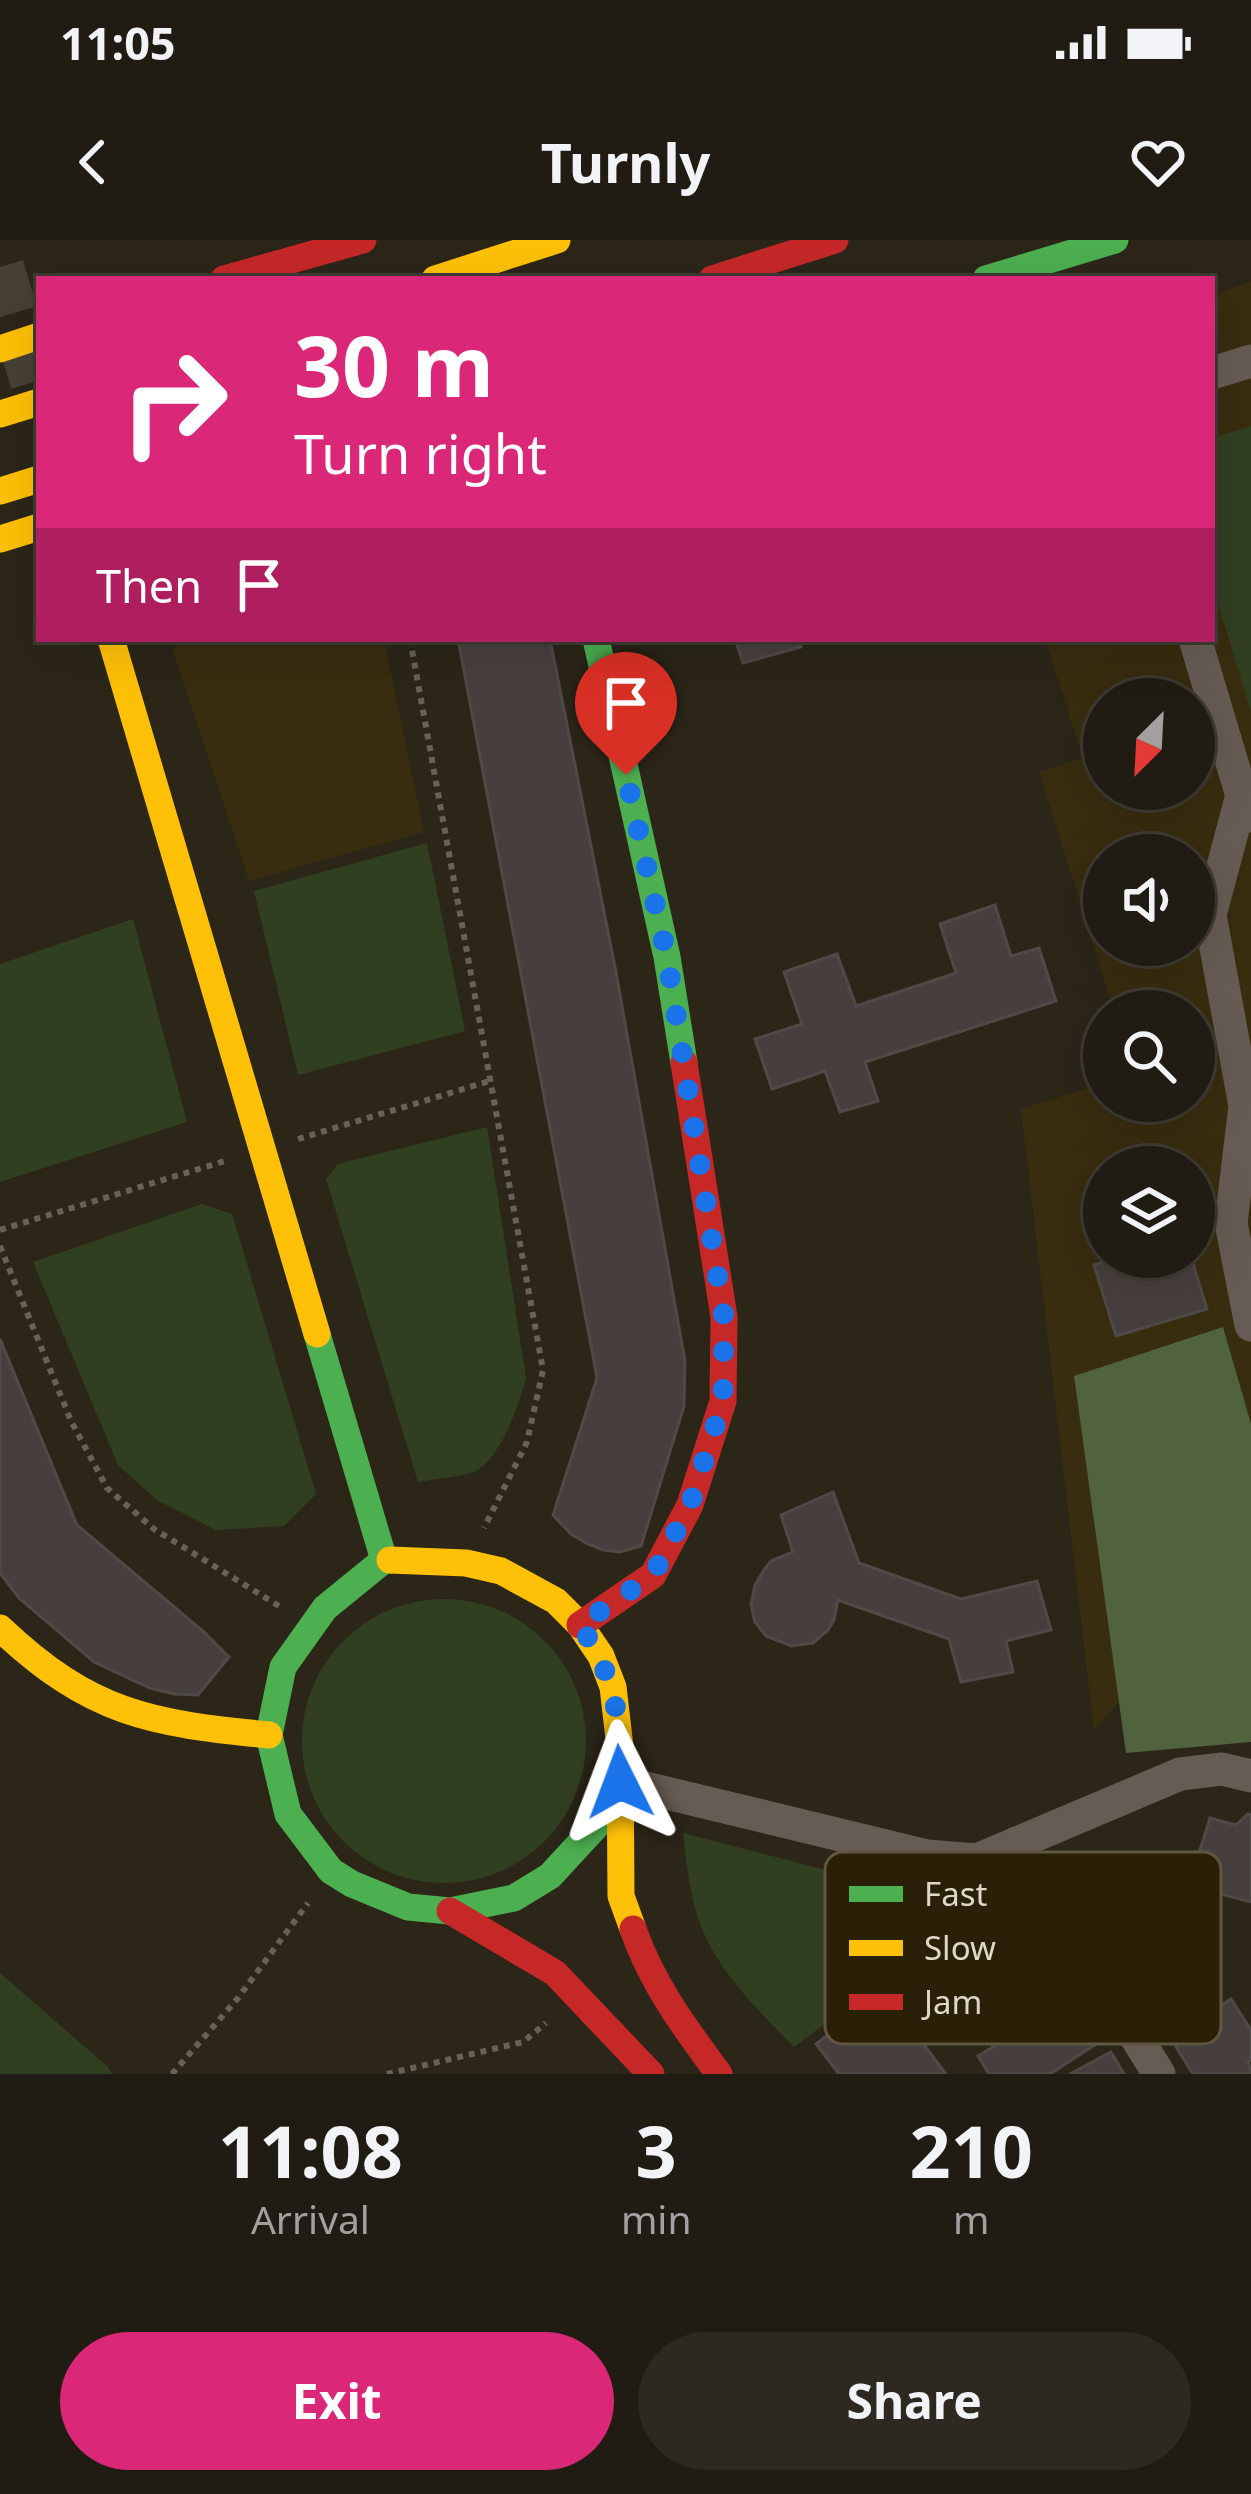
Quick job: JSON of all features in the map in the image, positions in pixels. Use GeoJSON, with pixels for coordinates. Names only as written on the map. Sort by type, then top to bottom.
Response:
{"type":"FeatureCollection","features":[{"type":"Feature","properties":{"kind":"main road"},"geometry":{"type":"LineString","coordinates":[[235,276],[362,240]]}},
{"type":"Feature","properties":{"kind":"main road"},"geometry":{"type":"LineString","coordinates":[[444,276],[557,240]]}},
{"type":"Feature","properties":{"kind":"main road"},"geometry":{"type":"LineString","coordinates":[[721,276],[835,240]]}},
{"type":"Feature","properties":{"kind":"main road"},"geometry":{"type":"LineString","coordinates":[[996,276],[1115,240]]}},
{"type":"Feature","properties":{"kind":"main road"},"geometry":{"type":"LineString","coordinates":[[0,349],[36,337]]}},
{"type":"Feature","properties":{"kind":"main road"},"geometry":{"type":"LineString","coordinates":[[0,414],[36,403]]}},
{"type":"Feature","properties":{"kind":"main road"},"geometry":{"type":"LineString","coordinates":[[0,491],[36,480]]}},
{"type":"Feature","properties":{"kind":"main road"},"geometry":{"type":"LineString","coordinates":[[0,538],[36,528]]}},
{"type":"Feature","properties":{"kind":"main road"},"geometry":{"type":"LineString","coordinates":[[112,642],[384,1560]]}},
{"type":"Feature","properties":{"kind":"main road"},"geometry":{"type":"LineString","coordinates":[[580,1625],[653,1575],[690,1505],[723,1401],[724,1317],[667,957],[597,642]]}},
{"type":"Feature","properties":{"kind":"main road"},"geometry":{"type":"LineString","coordinates":[[620,1747],[597,1825],[550,1876],[514,1898],[449,1911],[408,1907],[331,1871],[287,1814],[269,1735],[284,1667],[325,1608],[384,1560],[466,1563],[502,1571],[556,1601],[601,1656],[613,1687],[620,1747],[622,1896],[641,1952],[669,2006],[718,2074]]}},
{"type":"Feature","properties":{"kind":"main road"},"geometry":{"type":"LineString","coordinates":[[0,1628],[65,1684],[116,1709],[172,1725],[269,1735]]}},
{"type":"Feature","properties":{"kind":"main road"},"geometry":{"type":"LineString","coordinates":[[449,1911],[555,1972],[652,2074]]}},
{"type":"Feature","properties":{"kind":"street"},"geometry":{"type":"LineString","coordinates":[[1215,372],[1251,361]]}},
{"type":"Feature","properties":{"kind":"street"},"geometry":{"type":"LineString","coordinates":[[1196,642],[1246,810],[1210,915],[1245,1106],[1232,1223],[1251,1325]]}},
{"type":"Feature","properties":{"kind":"street"},"geometry":{"type":"LineString","coordinates":[[994,1852],[1180,1774],[1222,1769],[1251,1776]]}},
{"type":"Feature","properties":{"kind":"street"},"geometry":{"type":"LineString","coordinates":[[620,1782],[910,1852]]}},
{"type":"Feature","properties":{"kind":"street"},"geometry":{"type":"LineString","coordinates":[[1016,1843],[1022,1852]]}},
{"type":"Feature","properties":{"kind":"street"},"geometry":{"type":"LineString","coordinates":[[1140,2044],[1159,2074]]}},
{"type":"Feature","properties":{"kind":"path"},"geometry":{"type":"LineString","coordinates":[[411,642],[543,1370],[527,1442],[466,1563]]}},
{"type":"Feature","properties":{"kind":"path"},"geometry":{"type":"LineString","coordinates":[[0,1246],[71,1421],[107,1488],[154,1529],[312,1627]]}},
{"type":"Feature","properties":{"kind":"path"},"geometry":{"type":"LineString","coordinates":[[172,2074],[238,1999],[331,1871]]}},
{"type":"Feature","properties":{"kind":"path"},"geometry":{"type":"LineString","coordinates":[[387,2074],[523,2042],[578,1996]]}},
{"type":"Feature","properties":{"kind":"shaded area"},"geometry":{"type":"Polygon","coordinates":[[[1251,281],[1251,1553],[1094,1730],[1021,1109],[1083,1090],[1083,1122],[1215,1122],[1215,990],[1107,990],[1100,966],[1215,966],[1215,834],[1083,834],[1083,912],[1039,772],[1083,758],[1046,642],[1215,642],[1215,294],[1251,281]]]}},
{"type":"Feature","properties":{"kind":"shaded area"},"geometry":{"type":"Polygon","coordinates":[[[190,642],[385,642],[424,832],[249,881],[172,648],[190,642]]]}},
{"type":"Feature","properties":{"kind":"green space"},"geometry":{"type":"Polygon","coordinates":[[[1251,426],[1251,712],[1215,593],[1215,437],[1251,426]]]}},
{"type":"Feature","properties":{"kind":"green space"},"geometry":{"type":"Polygon","coordinates":[[[427,843],[465,1031],[298,1075],[254,891],[427,843]]]}},
{"type":"Feature","properties":{"kind":"green space"},"geometry":{"type":"Polygon","coordinates":[[[133,919],[187,1122],[0,1182],[0,964],[133,919]]]}},
{"type":"Feature","properties":{"kind":"green space"},"geometry":{"type":"Polygon","coordinates":[[[487,1127],[526,1378],[508,1429],[485,1464],[471,1473],[418,1482],[326,1179],[338,1164],[487,1127]]]}},
{"type":"Feature","properties":{"kind":"green space"},"geometry":{"type":"Polygon","coordinates":[[[202,1204],[232,1214],[316,1494],[284,1526],[216,1530],[157,1500],[118,1465],[33,1262],[202,1204]]]}},
{"type":"Feature","properties":{"kind":"green space"},"geometry":{"type":"Polygon","coordinates":[[[1223,1327],[1251,1424],[1251,1742],[1126,1753],[1074,1376],[1223,1327]]]}},
{"type":"Feature","properties":{"kind":"green space"},"geometry":{"type":"Polygon","coordinates":[[[444,1599],[498,1610],[544,1641],[575,1687],[586,1741],[575,1795],[544,1841],[498,1872],[444,1883],[390,1872],[344,1841],[313,1795],[302,1741],[313,1687],[344,1641],[390,1610],[444,1599]]]}},
{"type":"Feature","properties":{"kind":"green space"},"geometry":{"type":"Polygon","coordinates":[[[683,1833],[825,1870],[825,2024],[794,2047],[719,1960],[701,1926],[683,1833]]]}},
{"type":"Feature","properties":{"kind":"green space"},"geometry":{"type":"Polygon","coordinates":[[[0,1973],[108,2067],[112,2074],[0,2074],[0,1973]]]}},
{"type":"Feature","properties":{"kind":"building"},"geometry":{"type":"Polygon","coordinates":[[[459,642],[551,642],[616,972],[685,1361],[684,1406],[641,1546],[620,1552],[586,1543],[553,1515],[597,1378],[459,642]]]}},
{"type":"Feature","properties":{"kind":"building"},"geometry":{"type":"Polygon","coordinates":[[[736,642],[800,642],[801,647],[743,663],[736,642]]]}},
{"type":"Feature","properties":{"kind":"building"},"geometry":{"type":"Polygon","coordinates":[[[995,905],[1011,956],[1039,948],[1056,1001],[865,1062],[878,1101],[840,1112],[825,1071],[772,1089],[755,1039],[802,1024],[784,972],[837,954],[856,1006],[956,973],[940,924],[995,905]]]}},
{"type":"Feature","properties":{"kind":"building"},"geometry":{"type":"Polygon","coordinates":[[[1098,1278],[1197,1278],[1207,1309],[1116,1336],[1098,1278]]]}},
{"type":"Feature","properties":{"kind":"building"},"geometry":{"type":"Polygon","coordinates":[[[0,1339],[77,1525],[229,1657],[198,1695],[150,1688],[94,1662],[19,1598],[0,1573],[0,1339]]]}},
{"type":"Feature","properties":{"kind":"building"},"geometry":{"type":"Polygon","coordinates":[[[833,1492],[859,1563],[961,1599],[1037,1581],[1051,1630],[1006,1641],[1013,1672],[961,1682],[949,1639],[838,1600],[834,1620],[813,1643],[791,1646],[766,1636],[755,1622],[751,1605],[755,1585],[771,1561],[793,1552],[781,1515],[833,1492]]]}},
{"type":"Feature","properties":{"kind":"building"},"geometry":{"type":"Polygon","coordinates":[[[1251,1815],[1251,1902],[1221,1894],[1221,1852],[1199,1852],[1210,1818],[1236,1825],[1251,1815]]]}},
{"type":"Feature","properties":{"kind":"building"},"geometry":{"type":"Polygon","coordinates":[[[1231,1999],[1251,2030],[1251,2072],[1193,2074],[1174,2044],[1221,2044],[1221,2005],[1231,1999]]]}},
{"type":"Feature","properties":{"kind":"building"},"geometry":{"type":"Polygon","coordinates":[[[825,2037],[825,2044],[923,2044],[946,2074],[839,2074],[816,2044],[825,2037]]]}},
{"type":"Feature","properties":{"kind":"building"},"geometry":{"type":"Polygon","coordinates":[[[1096,2044],[1050,2074],[989,2074],[978,2056],[993,2047],[1096,2044]]]}},
{"type":"Feature","properties":{"kind":"building"},"geometry":{"type":"Polygon","coordinates":[[[1111,2052],[1124,2074],[1070,2074],[1111,2052]]]}},
{"type":"Feature","properties":{"kind":"tunnel"},"geometry":{"type":"LineString","coordinates":[[0,267],[36,388]]}},
{"type":"Feature","properties":{"kind":"traffic: fast"},"geometry":{"type":"LineString","coordinates":[[996,276],[1115,240]]}},
{"type":"Feature","properties":{"kind":"traffic: fast"},"geometry":{"type":"LineString","coordinates":[[597,642],[667,957],[684,1063]]}},
{"type":"Feature","properties":{"kind":"traffic: fast"},"geometry":{"type":"LineString","coordinates":[[317,1334],[384,1560]]}},
{"type":"Feature","properties":{"kind":"traffic: fast"},"geometry":{"type":"LineString","coordinates":[[390,1560],[325,1608],[283,1667],[269,1735],[288,1814],[331,1871],[408,1907],[450,1911],[514,1898],[550,1876],[597,1825],[620,1747]]}},
{"type":"Feature","properties":{"kind":"traffic: slow"},"geometry":{"type":"LineString","coordinates":[[444,276],[557,240]]}},
{"type":"Feature","properties":{"kind":"traffic: slow"},"geometry":{"type":"LineString","coordinates":[[0,349],[36,337]]}},
{"type":"Feature","properties":{"kind":"traffic: slow"},"geometry":{"type":"LineString","coordinates":[[0,414],[36,403]]}},
{"type":"Feature","properties":{"kind":"traffic: slow"},"geometry":{"type":"LineString","coordinates":[[0,491],[36,480]]}},
{"type":"Feature","properties":{"kind":"traffic: slow"},"geometry":{"type":"LineString","coordinates":[[0,539],[36,528]]}},
{"type":"Feature","properties":{"kind":"traffic: slow"},"geometry":{"type":"LineString","coordinates":[[112,642],[317,1334]]}},
{"type":"Feature","properties":{"kind":"traffic: slow"},"geometry":{"type":"LineString","coordinates":[[390,1560],[466,1563],[501,1571],[556,1601],[601,1656],[613,1687],[620,1747],[621,1896],[633,1929]]}},
{"type":"Feature","properties":{"kind":"traffic: slow"},"geometry":{"type":"LineString","coordinates":[[0,1628],[64,1679],[124,1709],[155,1719],[269,1735]]}},
{"type":"Feature","properties":{"kind":"traffic: jam"},"geometry":{"type":"LineString","coordinates":[[235,276],[363,240]]}},
{"type":"Feature","properties":{"kind":"traffic: jam"},"geometry":{"type":"LineString","coordinates":[[721,276],[835,240]]}},
{"type":"Feature","properties":{"kind":"traffic: jam"},"geometry":{"type":"LineString","coordinates":[[580,1625],[653,1575],[690,1505],[723,1401],[724,1317],[684,1063]]}},
{"type":"Feature","properties":{"kind":"traffic: jam"},"geometry":{"type":"LineString","coordinates":[[450,1911],[555,1973],[651,2074]]}},
{"type":"Feature","properties":{"kind":"traffic: jam"},"geometry":{"type":"LineString","coordinates":[[633,1929],[660,1987],[719,2074]]}},
{"type":"Feature","properties":{"kind":"route"},"geometry":{"type":"LineString","coordinates":[[620,1782],[613,1687],[601,1656],[580,1625],[653,1575],[690,1505],[723,1401],[724,1317],[667,957],[626,775]]}}]}
